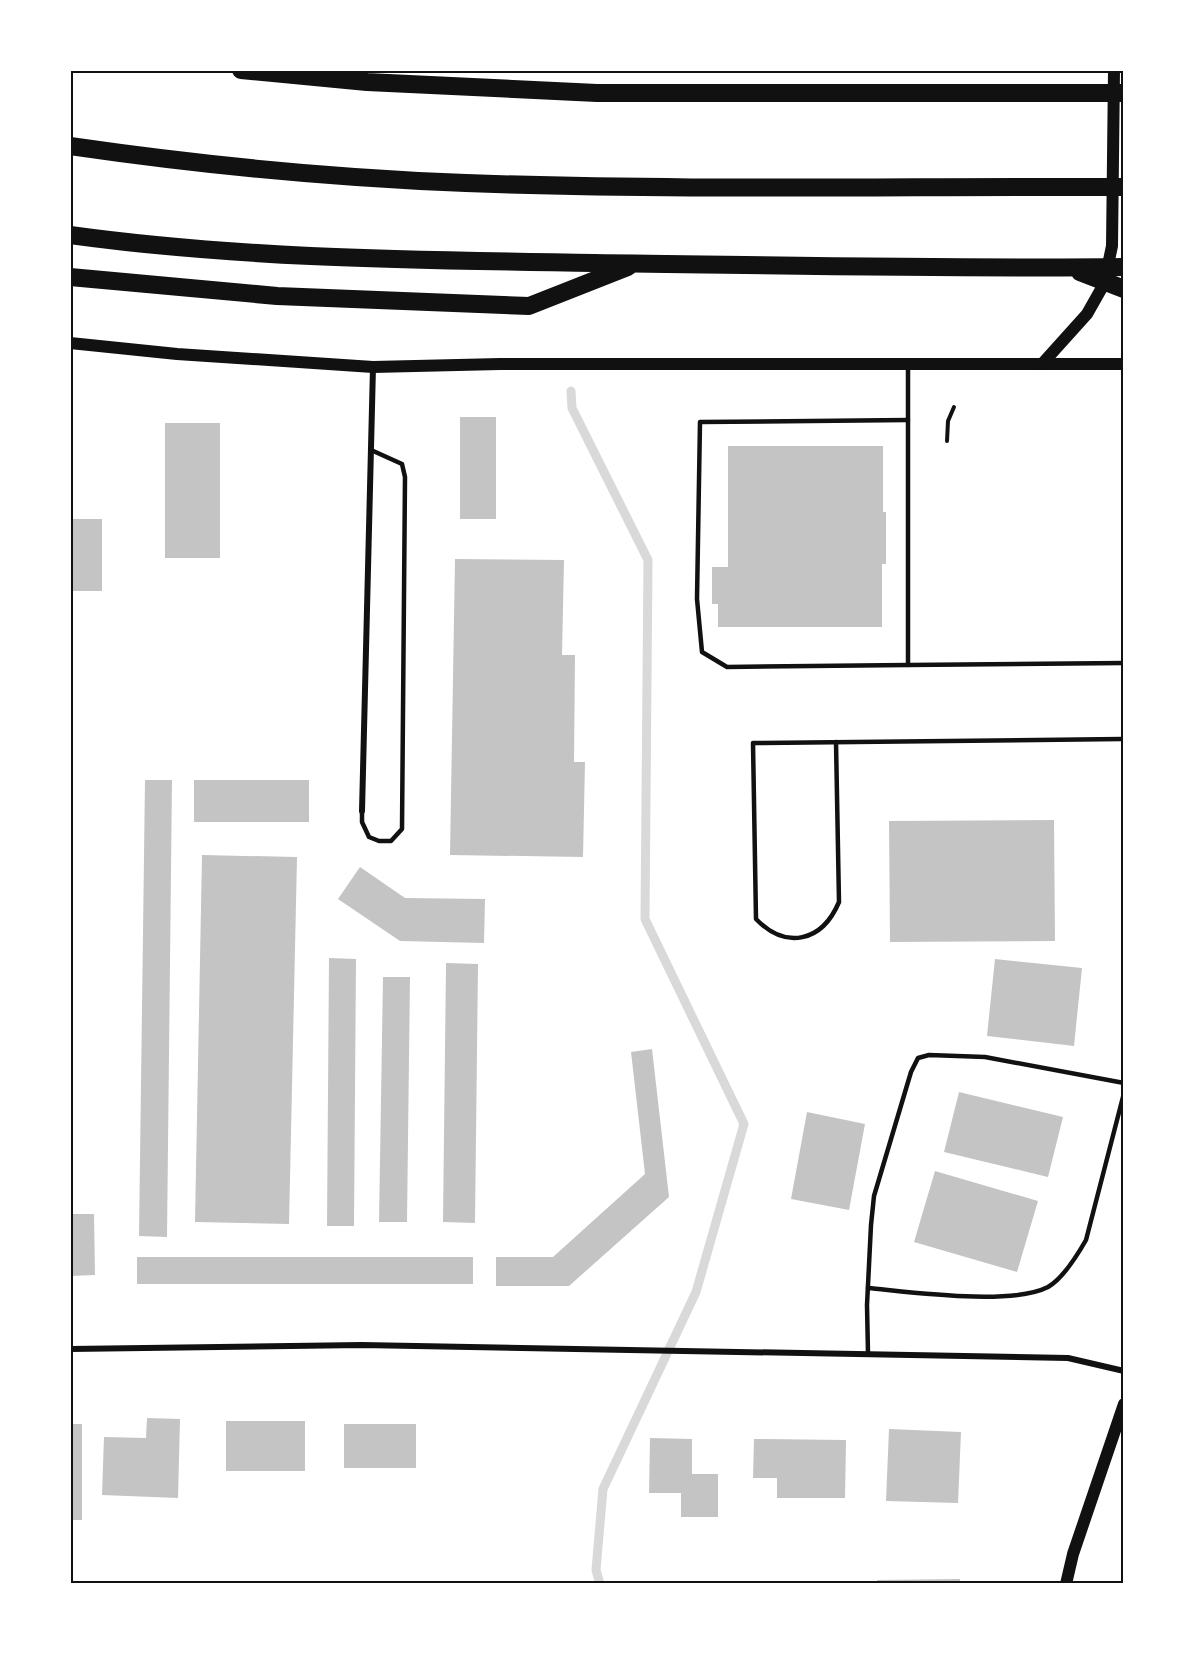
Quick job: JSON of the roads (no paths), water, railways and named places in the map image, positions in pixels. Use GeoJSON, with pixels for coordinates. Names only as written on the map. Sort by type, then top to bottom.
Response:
{"type":"FeatureCollection","features":[{"type":"Feature","properties":{"kind":"highway"},"geometry":{"type":"LineString","coordinates":[[241,70],[368,82],[597,93],[1124,93]]}},
{"type":"Feature","properties":{"kind":"highway"},"geometry":{"type":"LineString","coordinates":[[70,146],[151,157],[310,173],[465,183],[623,186],[1124,187]]}},
{"type":"Feature","properties":{"kind":"highway"},"geometry":{"type":"LineString","coordinates":[[70,235],[149,246],[356,259],[1124,267]]}},
{"type":"Feature","properties":{"kind":"highway"},"geometry":{"type":"LineString","coordinates":[[70,277],[277,296],[529,306],[638,263]]}},
{"type":"Feature","properties":{"kind":"highway"},"geometry":{"type":"LineString","coordinates":[[1070,268],[1124,289]]}},
{"type":"Feature","properties":{"kind":"main road"},"geometry":{"type":"LineString","coordinates":[[1042,364],[1087,314],[1104,284],[1112,246],[1114,70]]}},
{"type":"Feature","properties":{"kind":"main road"},"geometry":{"type":"LineString","coordinates":[[70,342],[177,354],[373,367],[500,364],[1124,364]]}},
{"type":"Feature","properties":{"kind":"main road"},"geometry":{"type":"LineString","coordinates":[[1066,1584],[1072,1554],[1124,1404]]}},
{"type":"Feature","properties":{"kind":"street"},"geometry":{"type":"LineString","coordinates":[[362,811],[373,367]]}},
{"type":"Feature","properties":{"kind":"street"},"geometry":{"type":"LineString","coordinates":[[70,1349],[362,1345],[1068,1358],[1124,1371]]}},
{"type":"Feature","properties":{"kind":"lane"},"geometry":{"type":"LineString","coordinates":[[908,365],[908,665]]}},
{"type":"Feature","properties":{"kind":"lane"},"geometry":{"type":"LineString","coordinates":[[908,420],[700,422],[697,599],[702,652],[727,667],[1124,663]]}},
{"type":"Feature","properties":{"kind":"lane"},"geometry":{"type":"LineString","coordinates":[[362,811],[362,822],[369,837],[379,841],[391,841],[402,829],[405,477],[402,464],[371,450]]}},
{"type":"Feature","properties":{"kind":"lane"},"geometry":{"type":"LineString","coordinates":[[836,742],[839,902],[826,925],[811,934],[785,939],[768,931],[756,919],[753,743],[836,742],[1123,740],[1124,894]]}},
{"type":"Feature","properties":{"kind":"lane"},"geometry":{"type":"LineString","coordinates":[[868,1354],[868,1288],[874,1196],[911,1072],[918,1058],[929,1054],[985,1057],[1124,1083]]}},
{"type":"Feature","properties":{"kind":"lane"},"geometry":{"type":"LineString","coordinates":[[868,1288],[966,1297],[1023,1294],[1049,1287],[1075,1260],[1086,1240],[1124,1093]]}},
{"type":"Feature","properties":{"kind":"waterway"},"geometry":{"type":"LineString","coordinates":[[571,391],[572,408],[648,560],[645,919],[744,1124],[696,1292],[603,1489],[596,1570],[600,1584]]}}]}
